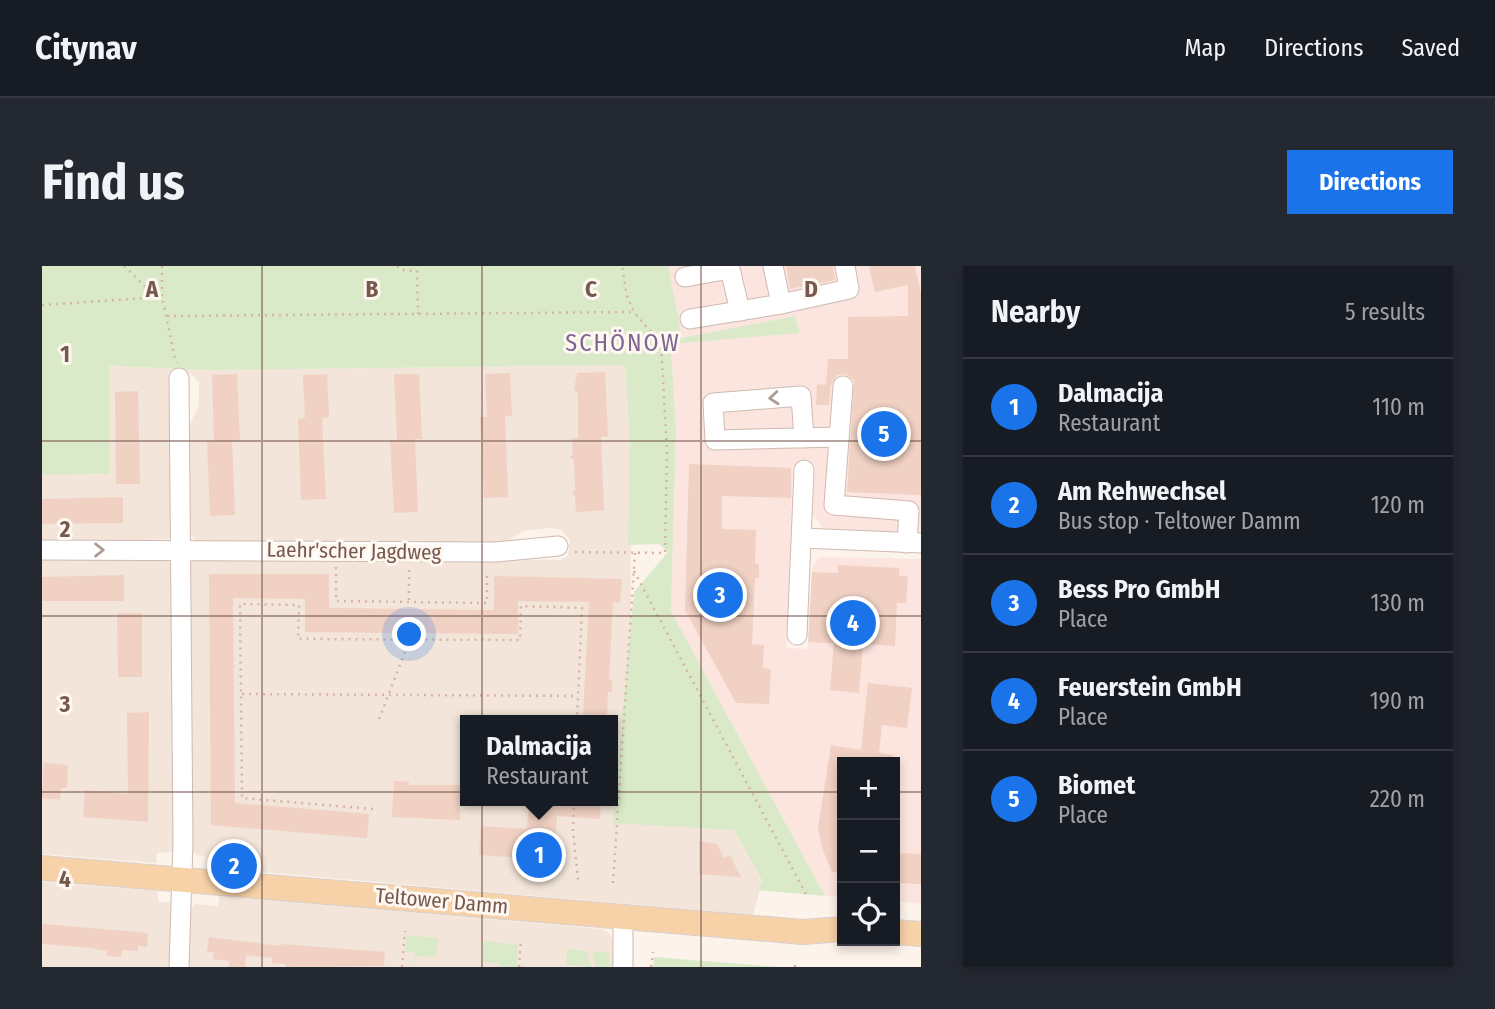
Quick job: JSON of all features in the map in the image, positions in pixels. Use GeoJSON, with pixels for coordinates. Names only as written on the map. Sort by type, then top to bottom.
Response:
{"type":"FeatureCollection","features":[{"type":"Feature","properties":{"kind":"main road","name":"Teltower Damm"},"geometry":{"type":"LineString","coordinates":[[42,868],[803,932],[837,929]]}},
{"type":"Feature","properties":{"kind":"main road"},"geometry":{"type":"LineString","coordinates":[[900,932],[921,934]]}},
{"type":"Feature","properties":{"kind":"street"},"geometry":{"type":"LineString","coordinates":[[773,266],[781,304]]}},
{"type":"Feature","properties":{"kind":"street"},"geometry":{"type":"LineString","coordinates":[[690,319],[781,304],[849,289],[845,266]]}},
{"type":"Feature","properties":{"kind":"street"},"geometry":{"type":"LineString","coordinates":[[685,277],[730,270],[740,311]]}},
{"type":"Feature","properties":{"kind":"street"},"geometry":{"type":"LineString","coordinates":[[179,377],[182,879],[179,967]]}},
{"type":"Feature","properties":{"kind":"street"},"geometry":{"type":"LineString","coordinates":[[802,538],[914,543],[909,511],[834,505],[843,386]]}},
{"type":"Feature","properties":{"kind":"street"},"geometry":{"type":"LineString","coordinates":[[804,438],[801,396],[713,403],[715,440],[804,438],[839,437]]}},
{"type":"Feature","properties":{"kind":"street"},"geometry":{"type":"LineString","coordinates":[[797,635],[804,470]]}},
{"type":"Feature","properties":{"kind":"street"},"geometry":{"type":"LineString","coordinates":[[845,539],[848,506]]}},
{"type":"Feature","properties":{"kind":"street","name":"Laehr'scher Jagdweg"},"geometry":{"type":"LineString","coordinates":[[42,550],[496,552],[558,546]]}},
{"type":"Feature","properties":{"kind":"street"},"geometry":{"type":"LineString","coordinates":[[623,916],[623,967]]}},
{"type":"Feature","properties":{"kind":"path"},"geometry":{"type":"LineString","coordinates":[[124,266],[156,297]]}},
{"type":"Feature","properties":{"kind":"path"},"geometry":{"type":"LineString","coordinates":[[162,266],[162,297],[179,377]]}},
{"type":"Feature","properties":{"kind":"path"},"geometry":{"type":"LineString","coordinates":[[397,266],[402,270],[417,271],[418,314]]}},
{"type":"Feature","properties":{"kind":"path"},"geometry":{"type":"LineString","coordinates":[[558,546],[575,552],[665,553],[667,451],[661,344],[634,312],[627,296],[622,266]]}},
{"type":"Feature","properties":{"kind":"path"},"geometry":{"type":"LineString","coordinates":[[42,305],[162,297]]}},
{"type":"Feature","properties":{"kind":"path"},"geometry":{"type":"LineString","coordinates":[[167,316],[634,312]]}},
{"type":"Feature","properties":{"kind":"path"},"geometry":{"type":"LineString","coordinates":[[613,883],[635,553]]}},
{"type":"Feature","properties":{"kind":"path"},"geometry":{"type":"LineString","coordinates":[[336,563],[335,601],[487,603],[487,564]]}},
{"type":"Feature","properties":{"kind":"path"},"geometry":{"type":"LineString","coordinates":[[409,564],[409,602]]}},
{"type":"Feature","properties":{"kind":"path"},"geometry":{"type":"LineString","coordinates":[[634,571],[808,898]]}},
{"type":"Feature","properties":{"kind":"path"},"geometry":{"type":"LineString","coordinates":[[373,809],[242,798],[240,604],[299,605],[298,639],[520,640],[521,606],[582,608],[577,715]]}},
{"type":"Feature","properties":{"kind":"path"},"geometry":{"type":"LineString","coordinates":[[379,719],[411,639]]}},
{"type":"Feature","properties":{"kind":"path"},"geometry":{"type":"LineString","coordinates":[[241,694],[578,696]]}},
{"type":"Feature","properties":{"kind":"path"},"geometry":{"type":"LineString","coordinates":[[574,806],[573,830],[578,880]]}},
{"type":"Feature","properties":{"kind":"path"},"geometry":{"type":"LineString","coordinates":[[402,967],[405,931]]}},
{"type":"Feature","properties":{"kind":"path"},"geometry":{"type":"LineString","coordinates":[[519,967],[521,941]]}},
{"type":"Feature","properties":{"kind":"path"},"geometry":{"type":"LineString","coordinates":[[651,967],[653,952]]}},
{"type":"Feature","properties":{"kind":"shaded area"},"geometry":{"type":"Polygon","coordinates":[[[659,266],[921,266],[921,534],[823,528],[813,515],[815,465],[793,465],[786,648],[808,649],[812,567],[820,557],[921,559],[921,904],[900,902],[900,757],[837,757],[837,897],[825,896],[671,611],[676,431],[671,344],[659,266]]]}},
{"type":"Feature","properties":{"kind":"shaded area"},"geometry":{"type":"Polygon","coordinates":[[[625,365],[630,444],[631,628],[618,761],[618,715],[460,715],[460,806],[614,806],[612,822],[734,830],[762,882],[753,915],[207,867],[208,858],[191,852],[189,567],[192,562],[204,557],[560,560],[568,556],[570,540],[562,530],[550,528],[523,531],[504,543],[196,541],[188,532],[188,428],[199,405],[199,382],[189,372],[177,372],[171,535],[168,539],[42,544],[42,475],[109,474],[109,366],[208,370],[625,365]]]}},
{"type":"Feature","properties":{"kind":"shaded area"},"geometry":{"type":"Polygon","coordinates":[[[42,556],[167,559],[173,566],[174,852],[157,853],[156,863],[42,854],[42,556]]]}},
{"type":"Feature","properties":{"kind":"shaded area"},"geometry":{"type":"Polygon","coordinates":[[[42,882],[158,891],[158,901],[171,903],[172,967],[42,967],[42,882]]]}},
{"type":"Feature","properties":{"kind":"shaded area"},"geometry":{"type":"Polygon","coordinates":[[[219,896],[602,929],[610,934],[614,943],[614,967],[186,967],[189,909],[195,904],[218,906],[219,896]]]}},
{"type":"Feature","properties":{"kind":"green space"},"geometry":{"type":"Polygon","coordinates":[[[42,266],[668,266],[682,338],[795,316],[800,333],[671,344],[676,431],[671,611],[825,896],[757,890],[762,881],[734,830],[612,823],[614,806],[618,806],[618,760],[634,592],[668,552],[659,544],[628,545],[630,444],[625,365],[208,370],[109,366],[109,474],[42,475],[42,266]]]}},
{"type":"Feature","properties":{"kind":"green space"},"geometry":{"type":"Polygon","coordinates":[[[407,935],[438,938],[436,957],[417,956],[413,967],[415,953],[405,952],[407,935]]]}},
{"type":"Feature","properties":{"kind":"green space"},"geometry":{"type":"Polygon","coordinates":[[[484,941],[518,945],[517,966],[525,967],[499,967],[499,963],[482,962],[484,941]]]}},
{"type":"Feature","properties":{"kind":"green space"},"geometry":{"type":"Polygon","coordinates":[[[567,949],[587,951],[591,967],[566,965],[567,949]]]}},
{"type":"Feature","properties":{"kind":"green space"},"geometry":{"type":"Polygon","coordinates":[[[592,951],[609,953],[610,967],[596,967],[592,951]]]}},
{"type":"Feature","properties":{"kind":"green space"},"geometry":{"type":"Polygon","coordinates":[[[654,957],[779,967],[653,967],[654,957]]]}},
{"type":"Feature","properties":{"kind":"building"},"geometry":{"type":"Polygon","coordinates":[[[786,266],[833,266],[835,280],[790,289],[786,266]]]}},
{"type":"Feature","properties":{"kind":"building"},"geometry":{"type":"Polygon","coordinates":[[[869,266],[915,266],[921,294],[921,495],[847,492],[854,380],[845,374],[837,375],[831,384],[829,405],[816,405],[817,384],[826,385],[828,359],[848,359],[848,317],[908,316],[908,285],[875,292],[869,266]]]}},
{"type":"Feature","properties":{"kind":"building"},"geometry":{"type":"Polygon","coordinates":[[[605,372],[608,437],[601,437],[604,510],[576,512],[575,496],[572,493],[575,490],[574,460],[570,457],[573,454],[572,438],[578,438],[578,393],[574,390],[577,373],[605,372]]]}},
{"type":"Feature","properties":{"kind":"building"},"geometry":{"type":"Polygon","coordinates":[[[510,373],[512,416],[505,416],[508,497],[484,498],[480,417],[487,417],[485,374],[510,373]]]}},
{"type":"Feature","properties":{"kind":"building"},"geometry":{"type":"Polygon","coordinates":[[[237,374],[240,441],[232,441],[235,515],[210,516],[207,442],[214,442],[212,375],[237,374]]]}},
{"type":"Feature","properties":{"kind":"building"},"geometry":{"type":"Polygon","coordinates":[[[327,374],[329,417],[322,418],[326,499],[301,500],[298,419],[305,418],[303,375],[327,374]]]}},
{"type":"Feature","properties":{"kind":"building"},"geometry":{"type":"Polygon","coordinates":[[[394,374],[419,374],[422,439],[415,439],[418,512],[394,513],[390,440],[397,440],[394,374]]]}},
{"type":"Feature","properties":{"kind":"building"},"geometry":{"type":"Polygon","coordinates":[[[138,391],[140,484],[116,484],[115,392],[138,391]]]}},
{"type":"Feature","properties":{"kind":"building"},"geometry":{"type":"Polygon","coordinates":[[[689,464],[791,468],[791,498],[722,496],[722,529],[756,530],[755,563],[759,564],[759,578],[755,578],[752,644],[764,645],[763,668],[771,669],[769,704],[736,703],[685,610],[689,464]]]}},
{"type":"Feature","properties":{"kind":"building"},"geometry":{"type":"Polygon","coordinates":[[[123,497],[123,523],[42,524],[42,499],[123,497]]]}},
{"type":"Feature","properties":{"kind":"building"},"geometry":{"type":"Polygon","coordinates":[[[838,565],[899,568],[899,576],[908,576],[906,603],[897,603],[895,646],[863,644],[859,693],[830,690],[834,643],[808,642],[812,572],[838,573],[838,565]]]}},
{"type":"Feature","properties":{"kind":"building"},"geometry":{"type":"Polygon","coordinates":[[[209,574],[329,574],[329,608],[494,610],[494,576],[622,579],[620,603],[613,602],[609,680],[612,680],[612,692],[608,692],[607,715],[583,715],[589,602],[518,601],[518,634],[305,632],[305,599],[233,598],[235,803],[369,814],[367,838],[211,825],[209,574]]]}},
{"type":"Feature","properties":{"kind":"building"},"geometry":{"type":"Polygon","coordinates":[[[124,575],[124,601],[42,601],[42,577],[124,575]]]}},
{"type":"Feature","properties":{"kind":"building"},"geometry":{"type":"Polygon","coordinates":[[[117,613],[142,613],[142,677],[118,677],[117,613]]]}},
{"type":"Feature","properties":{"kind":"building"},"geometry":{"type":"Polygon","coordinates":[[[868,683],[912,688],[907,728],[882,725],[879,753],[893,757],[837,757],[837,872],[832,872],[822,848],[818,828],[831,745],[861,750],[868,683]]]}},
{"type":"Feature","properties":{"kind":"building"},"geometry":{"type":"Polygon","coordinates":[[[149,712],[148,822],[83,817],[85,790],[128,794],[127,713],[149,712]]]}},
{"type":"Feature","properties":{"kind":"building"},"geometry":{"type":"Polygon","coordinates":[[[44,763],[68,765],[67,788],[61,788],[60,800],[42,798],[44,763]]]}},
{"type":"Feature","properties":{"kind":"building"},"geometry":{"type":"Polygon","coordinates":[[[394,781],[409,782],[409,785],[460,785],[460,820],[392,817],[394,781]]]}},
{"type":"Feature","properties":{"kind":"building"},"geometry":{"type":"Polygon","coordinates":[[[529,806],[601,806],[600,819],[557,816],[554,860],[479,855],[481,826],[527,829],[529,806]]]}},
{"type":"Feature","properties":{"kind":"building"},"geometry":{"type":"Polygon","coordinates":[[[699,841],[717,844],[724,858],[730,855],[741,877],[699,874],[699,841]]]}},
{"type":"Feature","properties":{"kind":"building"},"geometry":{"type":"Polygon","coordinates":[[[900,853],[921,854],[921,884],[900,883],[900,853]]]}},
{"type":"Feature","properties":{"kind":"building"},"geometry":{"type":"Polygon","coordinates":[[[43,924],[148,933],[147,947],[138,946],[138,951],[122,950],[121,957],[107,956],[107,951],[91,948],[42,944],[43,924]]]}},
{"type":"Feature","properties":{"kind":"building"},"geometry":{"type":"Polygon","coordinates":[[[209,937],[281,946],[385,952],[384,966],[286,967],[286,964],[272,963],[272,958],[246,955],[245,967],[229,967],[229,961],[213,959],[214,952],[207,952],[209,937]]]}},
{"type":"Feature","properties":{"kind":"place","name":"Biomet"},"geometry":{"type":"Point","coordinates":[884,434]}},
{"type":"Feature","properties":{"kind":"place","name":"Bess Pro GmbH"},"geometry":{"type":"Point","coordinates":[720,595]}},
{"type":"Feature","properties":{"kind":"place","name":"Feuerstein GmbH"},"geometry":{"type":"Point","coordinates":[853,623]}},
{"type":"Feature","properties":{"kind":"place","name":"Dalmacija"},"geometry":{"type":"Point","coordinates":[539,855]}},
{"type":"Feature","properties":{"kind":"place","name":"Am Rehwechsel"},"geometry":{"type":"Point","coordinates":[234,866]}},
{"type":"Feature","properties":{"kind":"district","name":"SCHÖNOW"},"geometry":{"type":"Point","coordinates":[623,343]}}]}
